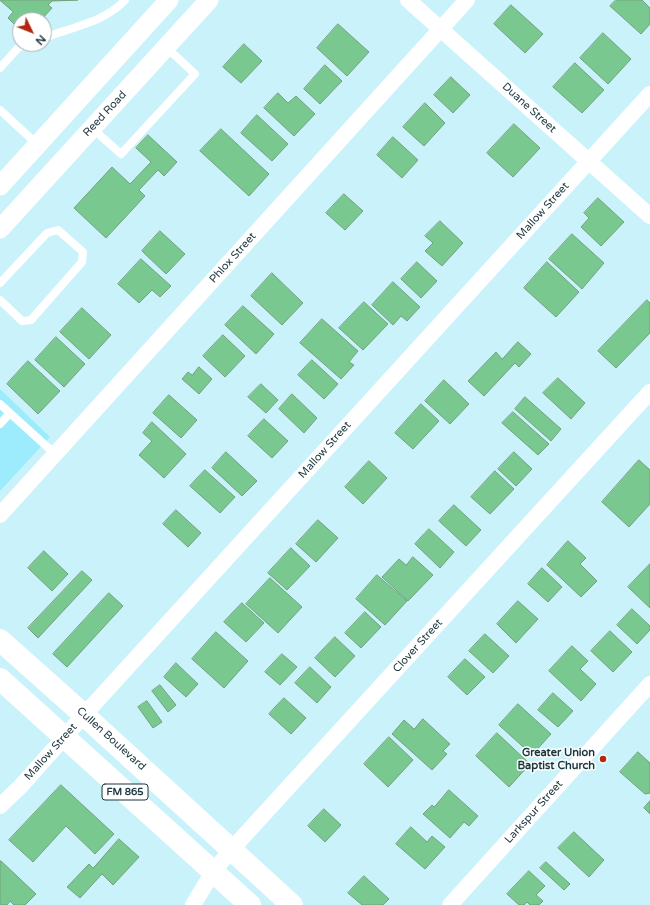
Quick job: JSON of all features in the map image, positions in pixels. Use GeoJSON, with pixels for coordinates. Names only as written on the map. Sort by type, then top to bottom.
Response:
{"type":"FeatureCollection","features":[{"type":"Feature","properties":{"kind":"main road","name":"Cullen Boulevard"},"geometry":{"type":"LineString","coordinates":[[0,640],[292,905]]}},
{"type":"Feature","properties":{"kind":"main road","name":"FM 865"},"geometry":{"type":"LineString","coordinates":[[0,679],[250,905]]}},
{"type":"Feature","properties":{"kind":"street","name":"Reed Road"},"geometry":{"type":"LineString","coordinates":[[0,229],[209,0]]}},
{"type":"Feature","properties":{"kind":"street","name":"Duane Street"},"geometry":{"type":"LineString","coordinates":[[408,0],[650,216]]}},
{"type":"Feature","properties":{"kind":"street","name":"Phlox Street"},"geometry":{"type":"LineString","coordinates":[[0,516],[467,0]]}},
{"type":"Feature","properties":{"kind":"street"},"geometry":{"type":"LineString","coordinates":[[0,186],[115,59],[162,2]]}},
{"type":"Feature","properties":{"kind":"street"},"geometry":{"type":"LineString","coordinates":[[115,59],[138,78]]}},
{"type":"Feature","properties":{"kind":"street","name":"Mallow Street"},"geometry":{"type":"LineString","coordinates":[[0,806],[21,786],[650,94]]}},
{"type":"Feature","properties":{"kind":"street","name":"Clover Street"},"geometry":{"type":"LineString","coordinates":[[193,905],[213,872],[231,850],[650,392]]}},
{"type":"Feature","properties":{"kind":"street","name":"Larkspur Street"},"geometry":{"type":"LineString","coordinates":[[450,905],[650,684]]}},
{"type":"Feature","properties":{"kind":"lane"},"geometry":{"type":"LineString","coordinates":[[52,35],[84,25],[109,13],[125,0]]}},
{"type":"Feature","properties":{"kind":"lane"},"geometry":{"type":"LineString","coordinates":[[92,128],[121,154],[195,74],[166,47]]}},
{"type":"Feature","properties":{"kind":"lane"},"geometry":{"type":"LineString","coordinates":[[0,68],[14,52]]}},
{"type":"Feature","properties":{"kind":"lane"},"geometry":{"type":"LineString","coordinates":[[0,110],[38,145]]}},
{"type":"Feature","properties":{"kind":"lane"},"geometry":{"type":"LineString","coordinates":[[0,300],[22,321],[31,320],[82,262],[83,252],[58,230],[47,233],[1,280]]}},
{"type":"Feature","properties":{"kind":"lane"},"geometry":{"type":"LineString","coordinates":[[0,404],[56,454]]}},
{"type":"Feature","properties":{"kind":"lane"},"geometry":{"type":"LineString","coordinates":[[0,424],[10,413]]}},
{"type":"Feature","properties":{"kind":"shaded area"},"geometry":{"type":"Polygon","coordinates":[[[0,389],[50,437],[0,491],[0,389]]]}},
{"type":"Feature","properties":{"kind":"building"},"geometry":{"type":"Polygon","coordinates":[[[0,0],[78,0],[52,1],[48,5],[52,8],[48,12],[13,12],[0,0]]]}},
{"type":"Feature","properties":{"kind":"building"},"geometry":{"type":"Polygon","coordinates":[[[616,0],[642,0],[650,8],[650,24],[641,34],[610,6],[616,0]]]}},
{"type":"Feature","properties":{"kind":"building"},"geometry":{"type":"Polygon","coordinates":[[[511,5],[543,34],[525,53],[494,24],[511,5]]]}},
{"type":"Feature","properties":{"kind":"building"},"geometry":{"type":"Polygon","coordinates":[[[12,13],[12,22],[8,18],[12,13]]]}},
{"type":"Feature","properties":{"kind":"building"},"geometry":{"type":"Polygon","coordinates":[[[338,24],[369,52],[347,76],[317,48],[338,24]]]}},
{"type":"Feature","properties":{"kind":"building"},"geometry":{"type":"Polygon","coordinates":[[[603,33],[631,59],[608,84],[580,58],[603,33]]]}},
{"type":"Feature","properties":{"kind":"building"},"geometry":{"type":"Polygon","coordinates":[[[244,44],[262,61],[241,83],[223,67],[244,44]]]}},
{"type":"Feature","properties":{"kind":"building"},"geometry":{"type":"Polygon","coordinates":[[[575,63],[604,90],[582,113],[553,87],[575,63]]]}},
{"type":"Feature","properties":{"kind":"building"},"geometry":{"type":"Polygon","coordinates":[[[325,65],[342,81],[320,104],[304,89],[325,65]]]}},
{"type":"Feature","properties":{"kind":"building"},"geometry":{"type":"Polygon","coordinates":[[[451,77],[470,95],[453,113],[434,95],[451,77]]]}},
{"type":"Feature","properties":{"kind":"building"},"geometry":{"type":"Polygon","coordinates":[[[278,93],[288,103],[296,96],[315,114],[294,136],[264,108],[278,93]]]}},
{"type":"Feature","properties":{"kind":"building"},"geometry":{"type":"Polygon","coordinates":[[[425,103],[445,123],[424,146],[403,127],[425,103]]]}},
{"type":"Feature","properties":{"kind":"building"},"geometry":{"type":"Polygon","coordinates":[[[257,115],[288,144],[272,161],[241,133],[257,115]]]}},
{"type":"Feature","properties":{"kind":"building"},"geometry":{"type":"Polygon","coordinates":[[[514,124],[540,148],[513,177],[487,153],[514,124]]]}},
{"type":"Feature","properties":{"kind":"building"},"geometry":{"type":"Polygon","coordinates":[[[221,129],[269,174],[249,196],[200,151],[221,129]]]}},
{"type":"Feature","properties":{"kind":"building"},"geometry":{"type":"Polygon","coordinates":[[[148,135],[177,162],[164,176],[158,170],[139,190],[145,196],[106,238],[74,208],[112,167],[130,184],[151,162],[136,148],[148,135]]]}},
{"type":"Feature","properties":{"kind":"building"},"geometry":{"type":"Polygon","coordinates":[[[393,137],[418,160],[402,178],[377,155],[393,137]]]}},
{"type":"Feature","properties":{"kind":"building"},"geometry":{"type":"Polygon","coordinates":[[[344,194],[363,211],[345,230],[326,213],[344,194]]]}},
{"type":"Feature","properties":{"kind":"building"},"geometry":{"type":"Polygon","coordinates":[[[598,198],[624,222],[601,246],[581,227],[589,218],[584,213],[598,198]]]}},
{"type":"Feature","properties":{"kind":"building"},"geometry":{"type":"Polygon","coordinates":[[[440,221],[463,243],[442,266],[425,251],[433,243],[425,236],[440,221]]]}},
{"type":"Feature","properties":{"kind":"building"},"geometry":{"type":"Polygon","coordinates":[[[160,231],[185,254],[166,274],[142,251],[160,231]]]}},
{"type":"Feature","properties":{"kind":"building"},"geometry":{"type":"Polygon","coordinates":[[[572,234],[604,263],[582,289],[549,259],[572,234]]]}},
{"type":"Feature","properties":{"kind":"building"},"geometry":{"type":"Polygon","coordinates":[[[141,259],[171,286],[160,297],[152,290],[139,303],[118,284],[141,259]]]}},
{"type":"Feature","properties":{"kind":"building"},"geometry":{"type":"Polygon","coordinates":[[[417,262],[437,281],[421,298],[401,279],[417,262]]]}},
{"type":"Feature","properties":{"kind":"building"},"geometry":{"type":"Polygon","coordinates":[[[547,262],[579,292],[556,317],[524,288],[547,262]]]}},
{"type":"Feature","properties":{"kind":"building"},"geometry":{"type":"Polygon","coordinates":[[[272,273],[303,303],[282,325],[251,296],[272,273]]]}},
{"type":"Feature","properties":{"kind":"building"},"geometry":{"type":"Polygon","coordinates":[[[393,282],[420,307],[407,321],[401,316],[393,325],[372,305],[393,282]]]}},
{"type":"Feature","properties":{"kind":"building"},"geometry":{"type":"Polygon","coordinates":[[[647,300],[650,303],[650,333],[616,368],[598,351],[647,300]]]}},
{"type":"Feature","properties":{"kind":"building"},"geometry":{"type":"Polygon","coordinates":[[[364,302],[388,324],[363,350],[339,328],[364,302]]]}},
{"type":"Feature","properties":{"kind":"building"},"geometry":{"type":"Polygon","coordinates":[[[243,306],[274,334],[256,354],[225,325],[243,306]]]}},
{"type":"Feature","properties":{"kind":"building"},"geometry":{"type":"Polygon","coordinates":[[[82,308],[111,335],[89,359],[60,332],[82,308]]]}},
{"type":"Feature","properties":{"kind":"building"},"geometry":{"type":"Polygon","coordinates":[[[322,319],[358,351],[349,362],[354,365],[341,379],[300,343],[322,319]]]}},
{"type":"Feature","properties":{"kind":"building"},"geometry":{"type":"Polygon","coordinates":[[[223,335],[245,356],[225,377],[203,356],[223,335]]]}},
{"type":"Feature","properties":{"kind":"building"},"geometry":{"type":"Polygon","coordinates":[[[56,337],[85,364],[64,387],[35,360],[56,337]]]}},
{"type":"Feature","properties":{"kind":"building"},"geometry":{"type":"Polygon","coordinates":[[[518,342],[531,354],[519,367],[515,363],[484,396],[468,381],[496,352],[502,359],[518,342]]]}},
{"type":"Feature","properties":{"kind":"building"},"geometry":{"type":"Polygon","coordinates":[[[312,360],[338,384],[324,399],[298,375],[312,360]]]}},
{"type":"Feature","properties":{"kind":"building"},"geometry":{"type":"Polygon","coordinates":[[[28,361],[60,391],[38,414],[7,384],[28,361]]]}},
{"type":"Feature","properties":{"kind":"building"},"geometry":{"type":"Polygon","coordinates":[[[199,367],[212,379],[199,394],[182,379],[188,372],[192,375],[199,367]]]}},
{"type":"Feature","properties":{"kind":"building"},"geometry":{"type":"Polygon","coordinates":[[[558,378],[585,403],[571,419],[543,393],[558,378]]]}},
{"type":"Feature","properties":{"kind":"building"},"geometry":{"type":"Polygon","coordinates":[[[444,380],[469,404],[450,424],[425,401],[444,380]]]}},
{"type":"Feature","properties":{"kind":"building"},"geometry":{"type":"Polygon","coordinates":[[[261,384],[278,400],[266,413],[248,397],[261,384]]]}},
{"type":"Feature","properties":{"kind":"building"},"geometry":{"type":"Polygon","coordinates":[[[292,394],[317,418],[304,433],[279,409],[292,394]]]}},
{"type":"Feature","properties":{"kind":"building"},"geometry":{"type":"Polygon","coordinates":[[[169,395],[197,420],[181,438],[153,413],[169,395]]]}},
{"type":"Feature","properties":{"kind":"building"},"geometry":{"type":"Polygon","coordinates":[[[525,397],[561,429],[551,441],[515,409],[525,397]]]}},
{"type":"Feature","properties":{"kind":"building"},"geometry":{"type":"Polygon","coordinates":[[[421,404],[439,421],[413,449],[395,433],[421,404]]]}},
{"type":"Feature","properties":{"kind":"building"},"geometry":{"type":"Polygon","coordinates":[[[513,412],[549,444],[538,455],[502,423],[513,412]]]}},
{"type":"Feature","properties":{"kind":"building"},"geometry":{"type":"Polygon","coordinates":[[[264,419],[288,441],[272,458],[248,436],[264,419]]]}},
{"type":"Feature","properties":{"kind":"building"},"geometry":{"type":"Polygon","coordinates":[[[152,422],[186,454],[164,478],[139,455],[152,441],[143,433],[152,422]]]}},
{"type":"Feature","properties":{"kind":"building"},"geometry":{"type":"Polygon","coordinates":[[[226,452],[257,481],[242,496],[212,468],[226,452]]]}},
{"type":"Feature","properties":{"kind":"building"},"geometry":{"type":"Polygon","coordinates":[[[514,452],[532,469],[516,486],[498,469],[514,452]]]}},
{"type":"Feature","properties":{"kind":"building"},"geometry":{"type":"Polygon","coordinates":[[[639,460],[650,470],[650,504],[629,527],[602,502],[639,460]]]}},
{"type":"Feature","properties":{"kind":"building"},"geometry":{"type":"Polygon","coordinates":[[[369,461],[387,478],[363,504],[345,487],[369,461]]]}},
{"type":"Feature","properties":{"kind":"building"},"geometry":{"type":"Polygon","coordinates":[[[205,470],[235,497],[220,513],[190,486],[205,470]]]}},
{"type":"Feature","properties":{"kind":"building"},"geometry":{"type":"Polygon","coordinates":[[[495,471],[514,489],[490,514],[471,497],[495,471]]]}},
{"type":"Feature","properties":{"kind":"building"},"geometry":{"type":"Polygon","coordinates":[[[454,505],[481,530],[466,546],[439,521],[454,505]]]}},
{"type":"Feature","properties":{"kind":"building"},"geometry":{"type":"Polygon","coordinates":[[[176,510],[201,533],[188,547],[163,524],[176,510]]]}},
{"type":"Feature","properties":{"kind":"building"},"geometry":{"type":"Polygon","coordinates":[[[318,520],[338,538],[316,562],[296,544],[318,520]]]}},
{"type":"Feature","properties":{"kind":"building"},"geometry":{"type":"Polygon","coordinates":[[[429,529],[454,552],[440,568],[415,544],[429,529]]]}},
{"type":"Feature","properties":{"kind":"building"},"geometry":{"type":"Polygon","coordinates":[[[568,541],[586,558],[580,564],[597,581],[581,597],[547,565],[568,541]]]}},
{"type":"Feature","properties":{"kind":"building"},"geometry":{"type":"Polygon","coordinates":[[[291,548],[310,566],[287,590],[268,573],[291,548]]]}},
{"type":"Feature","properties":{"kind":"building"},"geometry":{"type":"Polygon","coordinates":[[[44,551],[68,574],[52,591],[28,568],[44,551]]]}},
{"type":"Feature","properties":{"kind":"building"},"geometry":{"type":"Polygon","coordinates":[[[413,557],[433,575],[408,601],[382,577],[399,559],[406,565],[413,557]]]}},
{"type":"Feature","properties":{"kind":"building"},"geometry":{"type":"Polygon","coordinates":[[[650,564],[650,608],[628,587],[650,564]]]}},
{"type":"Feature","properties":{"kind":"building"},"geometry":{"type":"Polygon","coordinates":[[[542,568],[562,587],[548,602],[528,584],[542,568]]]}},
{"type":"Feature","properties":{"kind":"building"},"geometry":{"type":"Polygon","coordinates":[[[82,571],[92,580],[38,638],[28,628],[82,571]]]}},
{"type":"Feature","properties":{"kind":"building"},"geometry":{"type":"Polygon","coordinates":[[[377,575],[407,601],[385,625],[356,599],[377,575]]]}},
{"type":"Feature","properties":{"kind":"building"},"geometry":{"type":"Polygon","coordinates":[[[270,578],[302,607],[278,633],[246,604],[270,578]]]}},
{"type":"Feature","properties":{"kind":"building"},"geometry":{"type":"Polygon","coordinates":[[[109,593],[123,606],[67,667],[53,654],[109,593]]]}},
{"type":"Feature","properties":{"kind":"building"},"geometry":{"type":"Polygon","coordinates":[[[518,601],[538,619],[516,643],[497,624],[518,601]]]}},
{"type":"Feature","properties":{"kind":"building"},"geometry":{"type":"Polygon","coordinates":[[[242,603],[264,623],[246,642],[224,622],[242,603]]]}},
{"type":"Feature","properties":{"kind":"building"},"geometry":{"type":"Polygon","coordinates":[[[632,609],[650,626],[650,630],[637,644],[617,625],[632,609]]]}},
{"type":"Feature","properties":{"kind":"building"},"geometry":{"type":"Polygon","coordinates":[[[365,612],[381,627],[361,648],[345,633],[365,612]]]}},
{"type":"Feature","properties":{"kind":"building"},"geometry":{"type":"Polygon","coordinates":[[[610,631],[632,652],[613,672],[591,651],[610,631]]]}},
{"type":"Feature","properties":{"kind":"building"},"geometry":{"type":"Polygon","coordinates":[[[216,632],[248,661],[224,688],[192,659],[216,632]]]}},
{"type":"Feature","properties":{"kind":"building"},"geometry":{"type":"Polygon","coordinates":[[[485,634],[509,656],[493,673],[469,651],[485,634]]]}},
{"type":"Feature","properties":{"kind":"building"},"geometry":{"type":"Polygon","coordinates":[[[335,637],[355,656],[335,677],[315,658],[335,637]]]}},
{"type":"Feature","properties":{"kind":"building"},"geometry":{"type":"Polygon","coordinates":[[[572,646],[588,661],[580,669],[596,684],[581,701],[549,671],[572,646]]]}},
{"type":"Feature","properties":{"kind":"building"},"geometry":{"type":"Polygon","coordinates":[[[282,654],[297,667],[280,685],[265,672],[282,654]]]}},
{"type":"Feature","properties":{"kind":"building"},"geometry":{"type":"Polygon","coordinates":[[[465,659],[485,677],[467,695],[448,677],[465,659]]]}},
{"type":"Feature","properties":{"kind":"building"},"geometry":{"type":"Polygon","coordinates":[[[176,663],[198,684],[186,697],[164,677],[176,663]]]}},
{"type":"Feature","properties":{"kind":"building"},"geometry":{"type":"Polygon","coordinates":[[[310,667],[331,687],[317,703],[295,683],[310,667]]]}},
{"type":"Feature","properties":{"kind":"building"},"geometry":{"type":"Polygon","coordinates":[[[160,685],[176,705],[168,712],[152,691],[160,685]]]}},
{"type":"Feature","properties":{"kind":"building"},"geometry":{"type":"Polygon","coordinates":[[[553,693],[573,711],[558,727],[538,710],[553,693]]]}},
{"type":"Feature","properties":{"kind":"building"},"geometry":{"type":"Polygon","coordinates":[[[284,698],[306,718],[291,734],[269,714],[284,698]]]}},
{"type":"Feature","properties":{"kind":"building"},"geometry":{"type":"Polygon","coordinates":[[[147,701],[162,722],[153,728],[138,707],[147,701]]]}},
{"type":"Feature","properties":{"kind":"building"},"geometry":{"type":"Polygon","coordinates":[[[518,704],[551,734],[532,755],[499,725],[518,704]]]}},
{"type":"Feature","properties":{"kind":"building"},"geometry":{"type":"Polygon","coordinates":[[[423,719],[450,744],[443,751],[447,754],[432,770],[392,734],[404,720],[414,729],[423,719]]]}},
{"type":"Feature","properties":{"kind":"building"},"geometry":{"type":"Polygon","coordinates":[[[497,733],[530,764],[509,787],[476,756],[497,733]]]}},
{"type":"Feature","properties":{"kind":"building"},"geometry":{"type":"Polygon","coordinates":[[[389,737],[413,760],[388,787],[364,764],[389,737]]]}},
{"type":"Feature","properties":{"kind":"building"},"geometry":{"type":"Polygon","coordinates":[[[638,752],[650,763],[650,793],[645,794],[620,772],[638,752]]]}},
{"type":"Feature","properties":{"kind":"building"},"geometry":{"type":"Polygon","coordinates":[[[61,785],[114,834],[95,854],[66,826],[33,862],[9,840],[61,785]]]}},
{"type":"Feature","properties":{"kind":"building"},"geometry":{"type":"Polygon","coordinates":[[[449,790],[478,816],[469,826],[464,822],[450,838],[423,814],[432,805],[434,807],[449,790]]]}},
{"type":"Feature","properties":{"kind":"building"},"geometry":{"type":"Polygon","coordinates":[[[650,801],[650,814],[644,808],[650,801]]]}},
{"type":"Feature","properties":{"kind":"building"},"geometry":{"type":"Polygon","coordinates":[[[324,809],[341,825],[325,842],[308,826],[324,809]]]}},
{"type":"Feature","properties":{"kind":"building"},"geometry":{"type":"Polygon","coordinates":[[[411,827],[427,842],[432,836],[445,847],[425,869],[396,844],[411,827]]]}},
{"type":"Feature","properties":{"kind":"building"},"geometry":{"type":"Polygon","coordinates":[[[574,832],[604,860],[589,877],[558,848],[574,832]]]}},
{"type":"Feature","properties":{"kind":"building"},"geometry":{"type":"Polygon","coordinates":[[[119,839],[139,857],[113,885],[102,874],[80,898],[67,887],[89,864],[93,868],[119,839]]]}},
{"type":"Feature","properties":{"kind":"building"},"geometry":{"type":"Polygon","coordinates":[[[1,861],[36,894],[25,905],[14,905],[10,901],[7,905],[0,905],[1,861]]]}},
{"type":"Feature","properties":{"kind":"building"},"geometry":{"type":"Polygon","coordinates":[[[546,862],[570,884],[564,890],[540,868],[546,862]]]}},
{"type":"Feature","properties":{"kind":"building"},"geometry":{"type":"Polygon","coordinates":[[[529,871],[545,886],[536,895],[543,901],[539,905],[530,905],[527,902],[524,905],[519,905],[507,894],[529,871]]]}},
{"type":"Feature","properties":{"kind":"building"},"geometry":{"type":"Polygon","coordinates":[[[364,876],[389,899],[383,905],[362,905],[348,893],[364,876]]]}},
{"type":"Feature","properties":{"kind":"place","name":"Greater Union Baptist Church"},"geometry":{"type":"Point","coordinates":[603,759]}}]}
